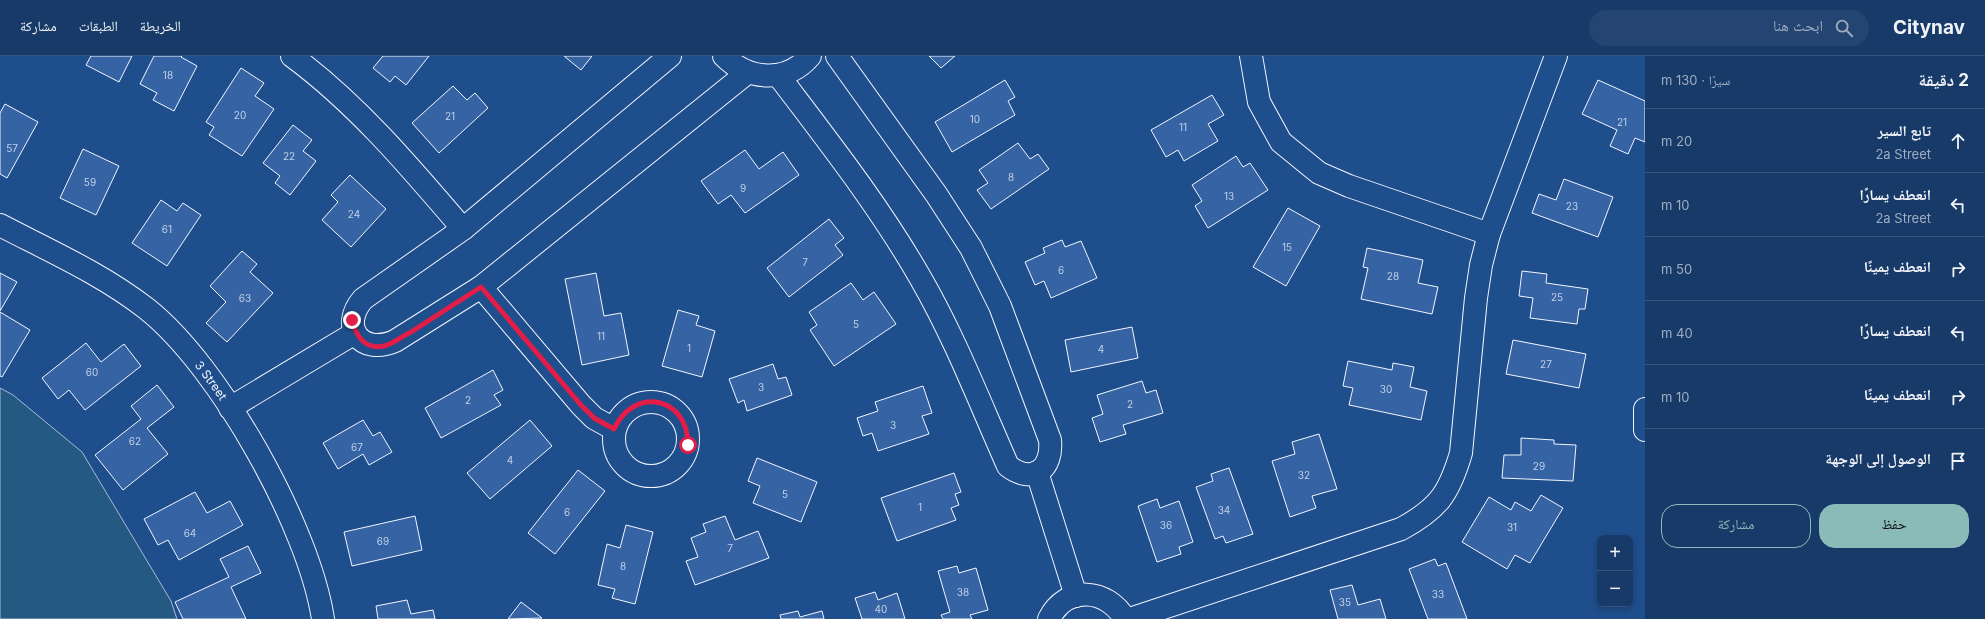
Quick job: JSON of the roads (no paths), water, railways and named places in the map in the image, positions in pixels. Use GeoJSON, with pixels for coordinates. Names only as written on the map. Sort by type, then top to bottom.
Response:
{"type":"FeatureCollection","features":[{"type":"Feature","properties":{"kind":"street"},"geometry":{"type":"LineString","coordinates":[[292,56],[316,74],[396,151],[463,229]]}},
{"type":"Feature","properties":{"kind":"street"},"geometry":{"type":"LineString","coordinates":[[670,56],[463,229],[363,299],[355,308],[352,320],[355,333],[362,341],[372,346],[384,346],[428,321],[481,287],[747,73]]}},
{"type":"Feature","properties":{"kind":"street"},"geometry":{"type":"LineString","coordinates":[[724,56],[733,65],[747,73],[763,76],[778,75],[793,69],[810,56]]}},
{"type":"Feature","properties":{"kind":"street"},"geometry":{"type":"LineString","coordinates":[[778,75],[873,203],[922,279],[949,333],[1008,466],[1017,473],[1027,475],[1038,472],[1045,467],[1050,459],[1050,440],[1000,306],[970,248],[940,199],[837,56]]}},
{"type":"Feature","properties":{"kind":"street"},"geometry":{"type":"LineString","coordinates":[[1251,56],[1259,102],[1281,142],[1319,172],[1349,186],[1489,234]]}},
{"type":"Feature","properties":{"kind":"street"},"geometry":{"type":"LineString","coordinates":[[1130,619],[1401,529],[1423,517],[1441,499],[1454,478],[1461,453],[1476,298],[1481,265],[1489,234],[1556,56]]}},
{"type":"Feature","properties":{"kind":"street","name":"3 Street"},"geometry":{"type":"LineString","coordinates":[[0,225],[113,284],[148,310],[188,350],[206,372],[230,408],[263,464],[301,543],[315,582],[323,619]]}},
{"type":"Feature","properties":{"kind":"street"},"geometry":{"type":"LineString","coordinates":[[481,287],[581,405],[594,418],[614,429]]}},
{"type":"Feature","properties":{"kind":"street"},"geometry":{"type":"LineString","coordinates":[[230,408],[355,333]]}},
{"type":"Feature","properties":{"kind":"street"},"geometry":{"type":"LineString","coordinates":[[1645,409],[1645,430]]}},
{"type":"Feature","properties":{"kind":"street"},"geometry":{"type":"LineString","coordinates":[[1038,472],[1076,596]]}},
{"type":"Feature","properties":{"kind":"street"},"geometry":{"type":"LineString","coordinates":[[1049,619],[1053,611],[1064,601],[1076,596],[1088,594],[1100,596],[1111,602],[1120,610],[1125,619]]}}]}
